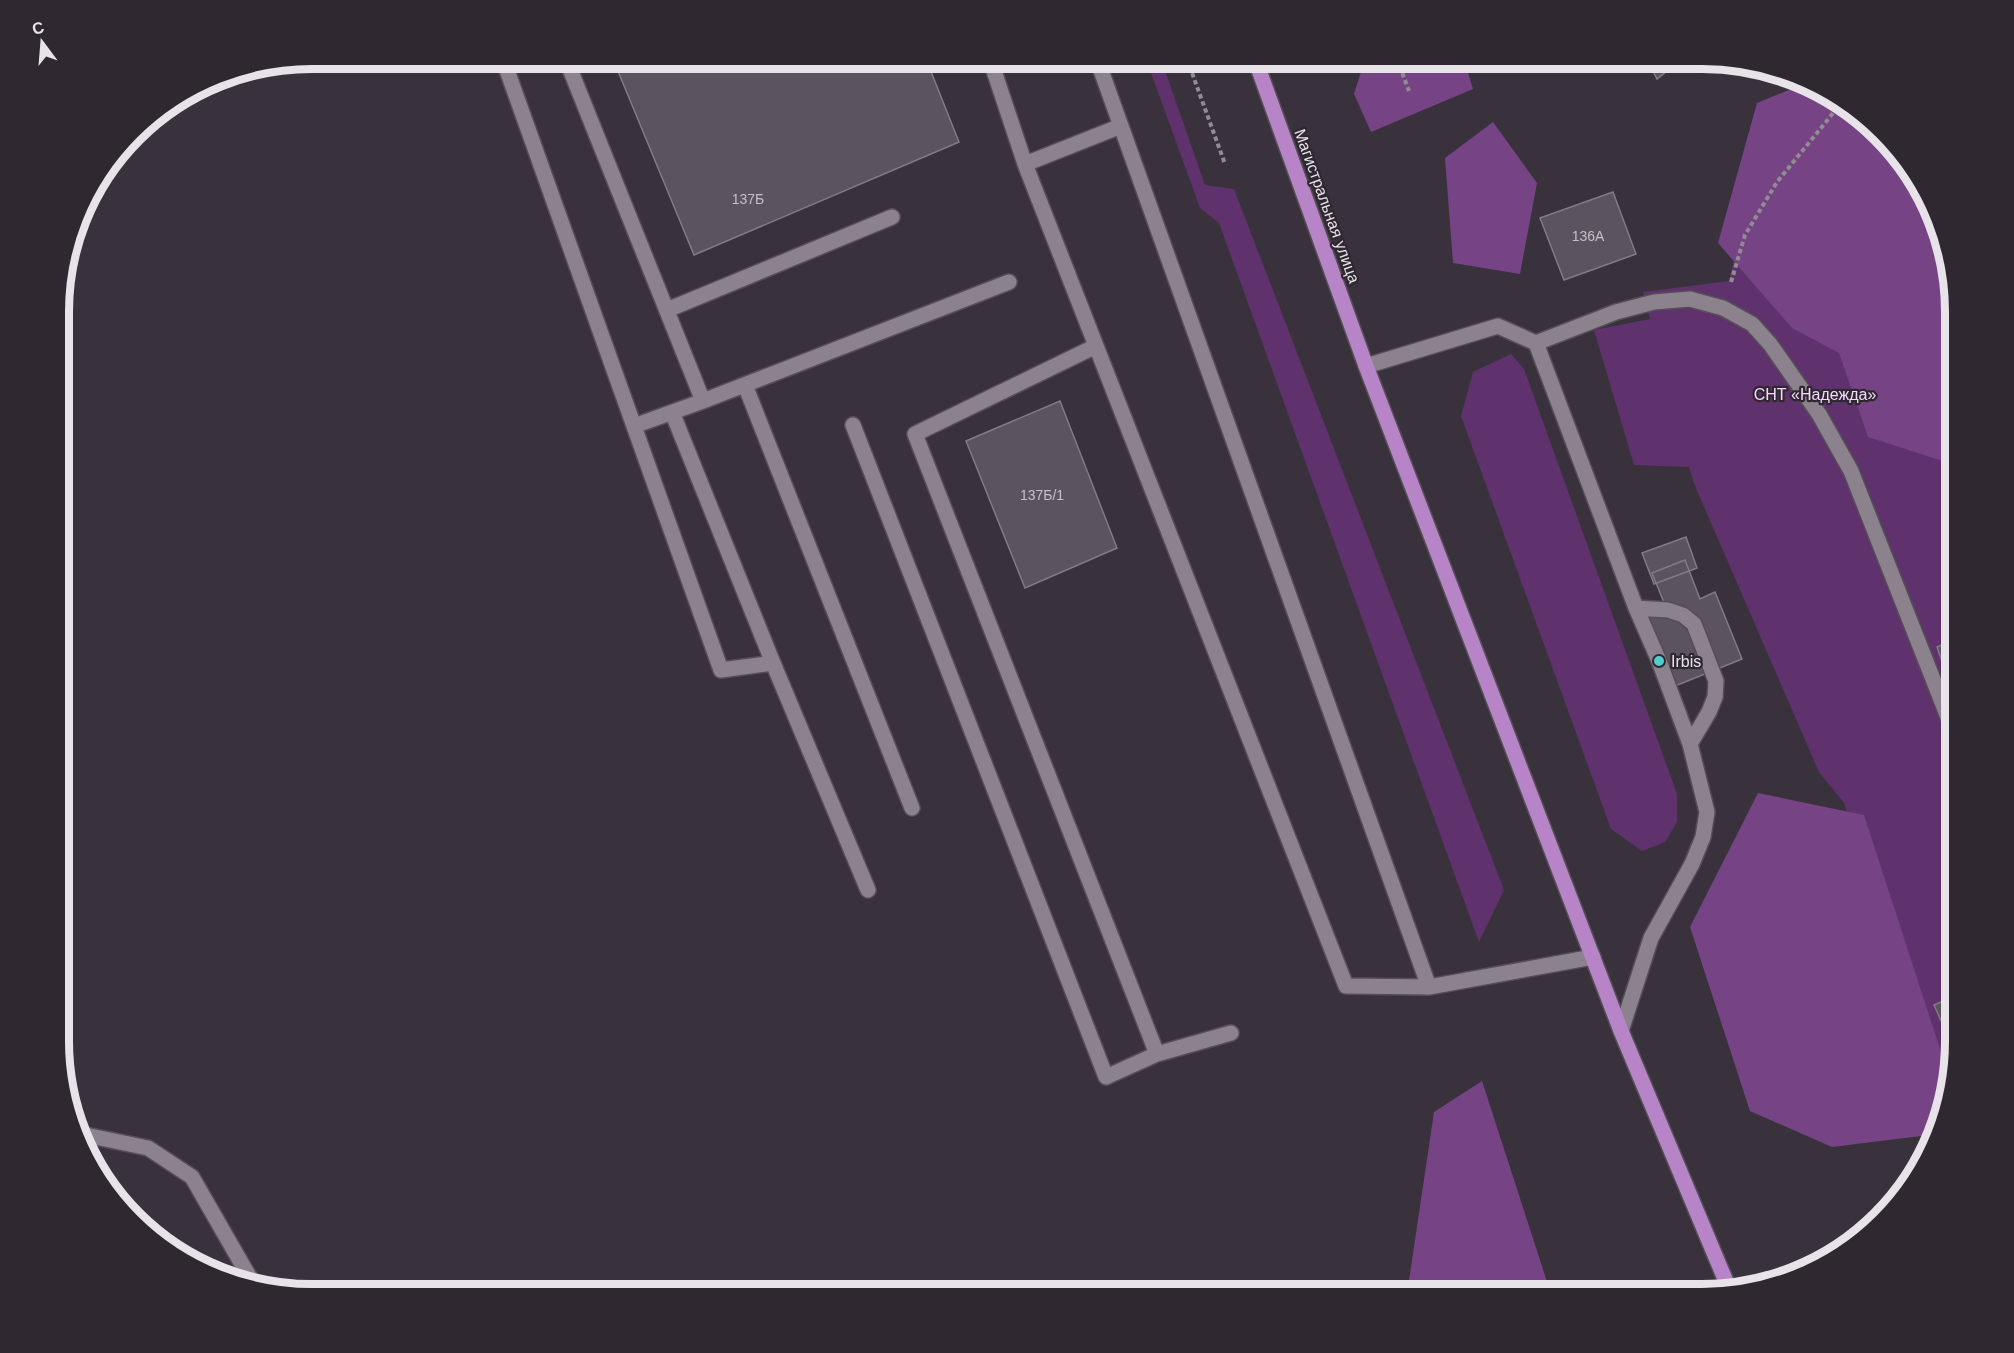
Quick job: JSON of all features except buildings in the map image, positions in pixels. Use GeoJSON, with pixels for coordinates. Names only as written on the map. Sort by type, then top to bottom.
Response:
{"type":"FeatureCollection","features":[{"type":"Feature","properties":{"kind":"main road","name":"Магистральная улица"},"geometry":{"type":"LineString","coordinates":[[1259,69],[1366,366],[1621,1031],[1726,1282]]}},
{"type":"Feature","properties":{"kind":"street"},"geometry":{"type":"LineString","coordinates":[[507,69],[721,670],[773,663]]}},
{"type":"Feature","properties":{"kind":"street"},"geometry":{"type":"LineString","coordinates":[[570,69],[703,401]]}},
{"type":"Feature","properties":{"kind":"street"},"geometry":{"type":"LineString","coordinates":[[994,69],[1025,164],[1346,987],[1429,987],[1593,957]]}},
{"type":"Feature","properties":{"kind":"street"},"geometry":{"type":"LineString","coordinates":[[1101,69],[1429,987]]}},
{"type":"Feature","properties":{"kind":"street"},"geometry":{"type":"LineString","coordinates":[[1025,164],[1121,126]]}},
{"type":"Feature","properties":{"kind":"street"},"geometry":{"type":"LineString","coordinates":[[667,310],[892,216]]}},
{"type":"Feature","properties":{"kind":"street"},"geometry":{"type":"LineString","coordinates":[[634,426],[1009,282]]}},
{"type":"Feature","properties":{"kind":"street"},"geometry":{"type":"LineString","coordinates":[[1536,343],[1616,312],[1654,302],[1690,299],[1723,308],[1752,324],[1770,344],[1819,414],[1851,471],[1945,710]]}},
{"type":"Feature","properties":{"kind":"street"},"geometry":{"type":"LineString","coordinates":[[1366,366],[1498,326],[1536,343],[1636,608],[1659,661],[1690,744],[1707,813],[1703,837],[1692,864],[1651,938],[1621,1031]]}},
{"type":"Feature","properties":{"kind":"street"},"geometry":{"type":"LineString","coordinates":[[1096,346],[915,434],[1157,1054]]}},
{"type":"Feature","properties":{"kind":"street"},"geometry":{"type":"LineString","coordinates":[[745,385],[912,808]]}},
{"type":"Feature","properties":{"kind":"street"},"geometry":{"type":"LineString","coordinates":[[672,412],[868,891]]}},
{"type":"Feature","properties":{"kind":"street"},"geometry":{"type":"LineString","coordinates":[[853,425],[1106,1077],[1157,1054],[1231,1033]]}},
{"type":"Feature","properties":{"kind":"street"},"geometry":{"type":"LineString","coordinates":[[1636,608],[1668,610],[1683,615],[1694,624],[1716,681],[1715,697],[1709,712],[1690,744]]}},
{"type":"Feature","properties":{"kind":"street"},"geometry":{"type":"LineString","coordinates":[[88,1135],[148,1148],[192,1177],[249,1276]]}},
{"type":"Feature","properties":{"kind":"path"},"geometry":{"type":"LineString","coordinates":[[1191,69],[1225,164]]}},
{"type":"Feature","properties":{"kind":"path"},"geometry":{"type":"LineString","coordinates":[[1401,69],[1409,91]]}},
{"type":"Feature","properties":{"kind":"path"},"geometry":{"type":"LineString","coordinates":[[1723,308],[1745,235],[1777,182],[1836,109]]}},
{"type":"Feature","properties":{"kind":"green space"},"geometry":{"type":"Polygon","coordinates":[[[1150,69],[1164,69],[1205,185],[1234,189],[1504,890],[1479,942],[1219,223],[1200,208],[1150,69]]]}},
{"type":"Feature","properties":{"kind":"green space","name":"СНТ «Надежда»"},"geometry":{"type":"Polygon","coordinates":[[[1836,109],[1874,140],[1895,164],[1927,219],[1937,249],[1943,280],[1945,312],[1945,1041],[1944,1063],[1930,1071],[1844,803],[1819,772],[1695,486],[1689,467],[1634,465],[1594,330],[1650,319],[1643,292],[1729,281],[1746,210],[1836,109]]]}},
{"type":"Feature","properties":{"kind":"green space"},"geometry":{"type":"Polygon","coordinates":[[[1511,354],[1524,369],[1677,794],[1677,822],[1665,842],[1642,851],[1611,829],[1461,416],[1473,372],[1511,354]]]}},
{"type":"Feature","properties":{"kind":"shaded area"},"geometry":{"type":"Polygon","coordinates":[[[1362,69],[1467,69],[1473,89],[1371,132],[1354,94],[1362,69]]]}},
{"type":"Feature","properties":{"kind":"shaded area"},"geometry":{"type":"Polygon","coordinates":[[[1796,87],[1837,110],[1862,129],[1885,152],[1904,177],[1920,205],[1937,249],[1943,280],[1945,462],[1868,437],[1839,353],[1792,328],[1718,243],[1757,103],[1796,87]]]}},
{"type":"Feature","properties":{"kind":"shaded area"},"geometry":{"type":"Polygon","coordinates":[[[1493,122],[1537,183],[1520,274],[1453,263],[1445,158],[1493,122]]]}},
{"type":"Feature","properties":{"kind":"shaded area"},"geometry":{"type":"Polygon","coordinates":[[[1758,793],[1864,815],[1942,1055],[1944,1054],[1937,1104],[1926,1135],[1832,1147],[1750,1111],[1690,927],[1758,793]]]}},
{"type":"Feature","properties":{"kind":"shaded area"},"geometry":{"type":"Polygon","coordinates":[[[1482,1081],[1548,1284],[1408,1284],[1434,1112],[1482,1081]]]}},
{"type":"Feature","properties":{"kind":"place","name":"Irbis"},"geometry":{"type":"Point","coordinates":[1659,661]}}]}
